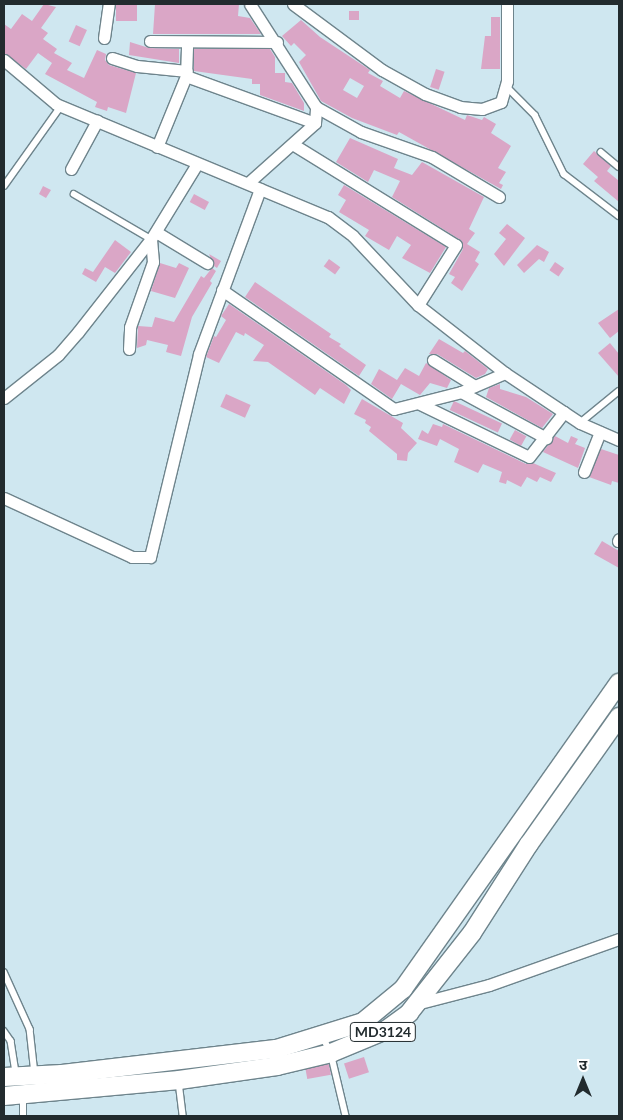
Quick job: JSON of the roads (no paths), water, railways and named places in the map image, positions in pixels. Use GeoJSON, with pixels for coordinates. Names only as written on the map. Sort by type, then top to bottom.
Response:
{"type":"FeatureCollection","features":[{"type":"Feature","properties":{"kind":"main road","name":"MD3124"},"geometry":{"type":"LineString","coordinates":[[10,1076],[276,1049],[363,1022],[403,989],[615,688]]}},
{"type":"Feature","properties":{"kind":"main road","name":"MD3124"},"geometry":{"type":"LineString","coordinates":[[4,1096],[179,1080],[277,1066],[331,1053],[386,1030],[416,1004],[472,933],[529,844],[617,721]]}},
{"type":"Feature","properties":{"kind":"street"},"geometry":{"type":"LineString","coordinates":[[104,38],[109,4]]}},
{"type":"Feature","properties":{"kind":"street"},"geometry":{"type":"LineString","coordinates":[[250,4],[277,42],[316,107],[361,132],[432,157],[499,197]]}},
{"type":"Feature","properties":{"kind":"street"},"geometry":{"type":"LineString","coordinates":[[293,4],[382,70],[425,94],[460,108],[482,110],[501,102],[506,86],[507,4]]}},
{"type":"Feature","properties":{"kind":"street"},"geometry":{"type":"LineString","coordinates":[[150,41],[277,42]]}},
{"type":"Feature","properties":{"kind":"street"},"geometry":{"type":"LineString","coordinates":[[157,146],[187,74],[187,42]]}},
{"type":"Feature","properties":{"kind":"street"},"geometry":{"type":"LineString","coordinates":[[112,58],[138,66],[187,74],[315,124]]}},
{"type":"Feature","properties":{"kind":"street"},"geometry":{"type":"LineString","coordinates":[[4,60],[61,106],[197,164],[248,183],[328,218],[341,226],[418,305],[505,373],[580,422],[619,440]]}},
{"type":"Feature","properties":{"kind":"street"},"geometry":{"type":"LineString","coordinates":[[248,183],[294,145],[315,124],[316,107]]}},
{"type":"Feature","properties":{"kind":"street"},"geometry":{"type":"LineString","coordinates":[[72,169],[97,121]]}},
{"type":"Feature","properties":{"kind":"street"},"geometry":{"type":"LineString","coordinates":[[294,145],[456,245],[418,305]]}},
{"type":"Feature","properties":{"kind":"street"},"geometry":{"type":"LineString","coordinates":[[4,398],[58,355],[153,235],[197,164]]}},
{"type":"Feature","properties":{"kind":"street"},"geometry":{"type":"LineString","coordinates":[[4,498],[132,557],[150,557],[199,354],[260,189]]}},
{"type":"Feature","properties":{"kind":"street"},"geometry":{"type":"LineString","coordinates":[[153,235],[207,263]]}},
{"type":"Feature","properties":{"kind":"street"},"geometry":{"type":"LineString","coordinates":[[129,349],[130,327],[154,262],[153,235]]}},
{"type":"Feature","properties":{"kind":"street"},"geometry":{"type":"LineString","coordinates":[[222,290],[394,409],[420,404],[461,392],[505,373]]}},
{"type":"Feature","properties":{"kind":"street"},"geometry":{"type":"LineString","coordinates":[[433,360],[475,386]]}},
{"type":"Feature","properties":{"kind":"street"},"geometry":{"type":"LineString","coordinates":[[461,392],[546,438]]}},
{"type":"Feature","properties":{"kind":"street"},"geometry":{"type":"LineString","coordinates":[[420,404],[529,457],[546,438],[564,412]]}},
{"type":"Feature","properties":{"kind":"street"},"geometry":{"type":"LineString","coordinates":[[584,472],[600,432]]}},
{"type":"Feature","properties":{"kind":"street"},"geometry":{"type":"LineString","coordinates":[[416,1004],[489,985],[619,939]]}},
{"type":"Feature","properties":{"kind":"lane"},"geometry":{"type":"LineString","coordinates":[[506,86],[532,111],[564,174],[619,216]]}},
{"type":"Feature","properties":{"kind":"lane"},"geometry":{"type":"LineString","coordinates":[[4,186],[61,106]]}},
{"type":"Feature","properties":{"kind":"lane"},"geometry":{"type":"LineString","coordinates":[[601,152],[619,167]]}},
{"type":"Feature","properties":{"kind":"lane"},"geometry":{"type":"LineString","coordinates":[[74,194],[153,235]]}},
{"type":"Feature","properties":{"kind":"lane"},"geometry":{"type":"LineString","coordinates":[[580,422],[619,392]]}},
{"type":"Feature","properties":{"kind":"lane"},"geometry":{"type":"LineString","coordinates":[[4,972],[30,1029],[35,1074]]}},
{"type":"Feature","properties":{"kind":"lane"},"geometry":{"type":"LineString","coordinates":[[4,1031],[11,1041],[10,1076]]}},
{"type":"Feature","properties":{"kind":"lane"},"geometry":{"type":"LineString","coordinates":[[322,1036],[331,1053],[346,1116]]}},
{"type":"Feature","properties":{"kind":"lane"},"geometry":{"type":"LineString","coordinates":[[179,1080],[183,1116]]}},
{"type":"Feature","properties":{"kind":"lane"},"geometry":{"type":"LineString","coordinates":[[23,1116],[24,1094]]}}]}
